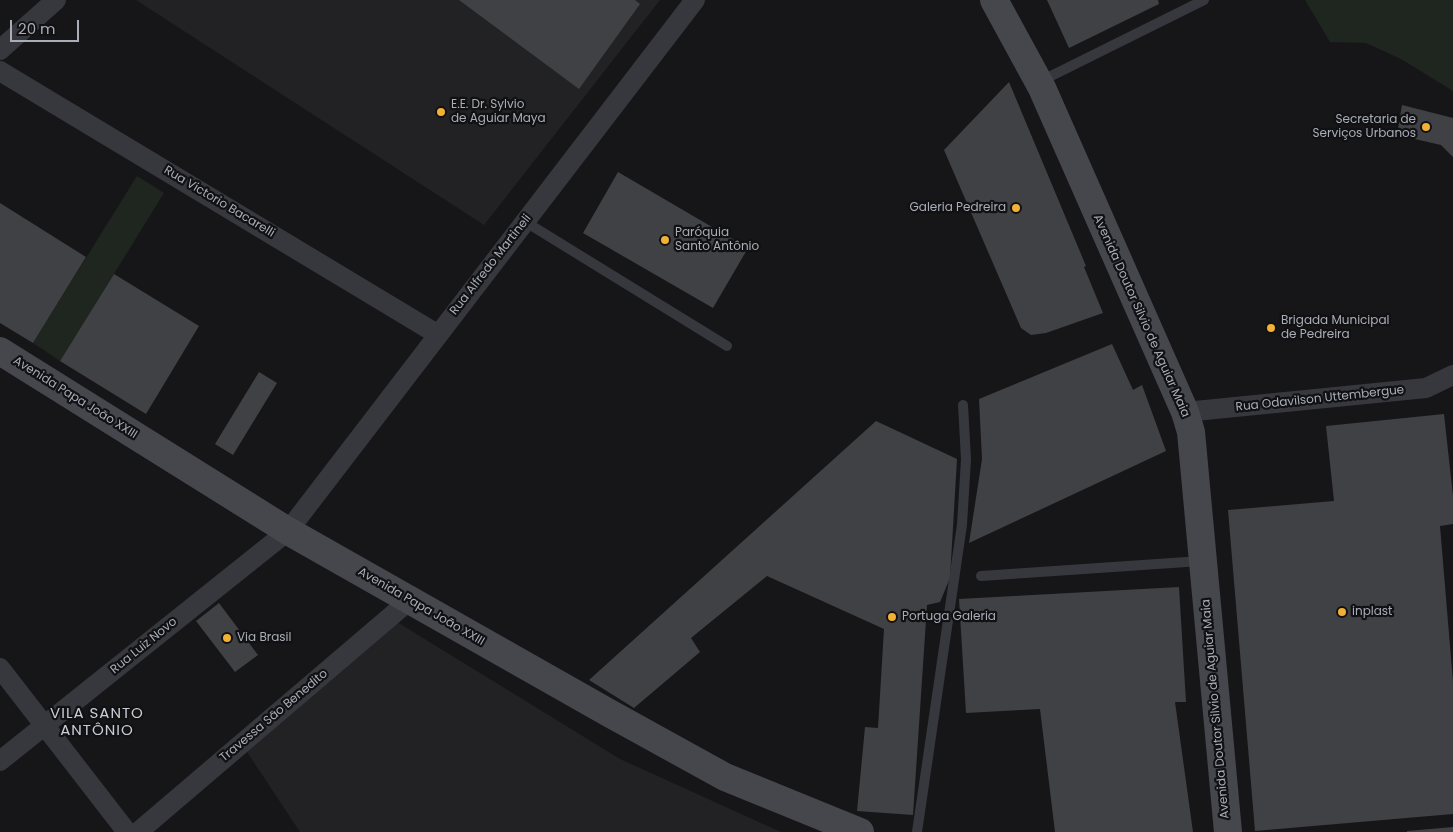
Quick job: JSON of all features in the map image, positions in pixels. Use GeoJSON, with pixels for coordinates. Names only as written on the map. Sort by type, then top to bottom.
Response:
{"type":"FeatureCollection","features":[{"type":"Feature","properties":{"kind":"main road","name":"Avenida Doutor Silvio de Aguiar Maia"},"geometry":{"type":"LineString","coordinates":[[994,0],[1038,82],[1185,412],[1191,432],[1228,832]]}},
{"type":"Feature","properties":{"kind":"main road","name":"Avenida Papa João XXIII"},"geometry":{"type":"LineString","coordinates":[[0,351],[288,531],[410,600],[725,776],[860,832]]}},
{"type":"Feature","properties":{"kind":"street"},"geometry":{"type":"LineString","coordinates":[[0,50],[56,0]]}},
{"type":"Feature","properties":{"kind":"street","name":"Rua Alfredo Martineli"},"geometry":{"type":"LineString","coordinates":[[288,531],[437,334],[695,0]]}},
{"type":"Feature","properties":{"kind":"street","name":"Rua Victorio Bacarelli"},"geometry":{"type":"LineString","coordinates":[[0,71],[437,334]]}},
{"type":"Feature","properties":{"kind":"street","name":"Rua Odavilson Uttembergue"},"geometry":{"type":"LineString","coordinates":[[1185,412],[1426,388],[1453,375]]}},
{"type":"Feature","properties":{"kind":"street","name":"Rua Luiz Novo"},"geometry":{"type":"LineString","coordinates":[[0,761],[288,531]]}},
{"type":"Feature","properties":{"kind":"street","name":"Travessa São Benedito"},"geometry":{"type":"LineString","coordinates":[[138,832],[410,600]]}},
{"type":"Feature","properties":{"kind":"street"},"geometry":{"type":"LineString","coordinates":[[0,668],[127,832]]}},
{"type":"Feature","properties":{"kind":"lane"},"geometry":{"type":"LineString","coordinates":[[1038,82],[1204,0]]}},
{"type":"Feature","properties":{"kind":"lane"},"geometry":{"type":"LineString","coordinates":[[524,221],[727,346]]}},
{"type":"Feature","properties":{"kind":"lane"},"geometry":{"type":"LineString","coordinates":[[917,832],[962,525],[966,459],[963,405]]}},
{"type":"Feature","properties":{"kind":"lane"},"geometry":{"type":"LineString","coordinates":[[981,576],[1202,561]]}},
{"type":"Feature","properties":{"kind":"shaded area","name":"E.E. Dr. Sylvio de Aguiar Maya"},"geometry":{"type":"Polygon","coordinates":[[[136,0],[660,0],[484,225],[136,0]]]}},
{"type":"Feature","properties":{"kind":"shaded area"},"geometry":{"type":"Polygon","coordinates":[[[1305,0],[1453,0],[1453,91],[1401,59],[1366,43],[1330,42],[1305,0]]]}},
{"type":"Feature","properties":{"kind":"shaded area"},"geometry":{"type":"Polygon","coordinates":[[[137,176],[164,193],[60,361],[33,343],[137,176]]]}},
{"type":"Feature","properties":{"kind":"shaded area"},"geometry":{"type":"Polygon","coordinates":[[[397,622],[620,759],[781,832],[300,832],[247,752],[397,622]]]}},
{"type":"Feature","properties":{"kind":"building"},"geometry":{"type":"Polygon","coordinates":[[[459,0],[635,0],[640,4],[579,89],[459,0]]]}},
{"type":"Feature","properties":{"kind":"building"},"geometry":{"type":"Polygon","coordinates":[[[1047,0],[1158,0],[1159,4],[1069,48],[1047,0]]]}},
{"type":"Feature","properties":{"kind":"building","name":"Galeria Pedreira"},"geometry":{"type":"Polygon","coordinates":[[[1009,82],[1086,266],[1084,267],[1103,313],[1046,333],[1031,335],[1021,328],[944,150],[1009,82]]]}},
{"type":"Feature","properties":{"kind":"building","name":"Secretaria de Serviços Urbanos"},"geometry":{"type":"Polygon","coordinates":[[[1402,105],[1453,118],[1453,157],[1441,145],[1397,135],[1402,105]]]}},
{"type":"Feature","properties":{"kind":"building","name":"Paróquia Santo Antônio"},"geometry":{"type":"Polygon","coordinates":[[[618,172],[748,248],[713,308],[583,233],[618,172]]]}},
{"type":"Feature","properties":{"kind":"building"},"geometry":{"type":"Polygon","coordinates":[[[0,203],[86,257],[33,343],[0,323],[0,203]]]}},
{"type":"Feature","properties":{"kind":"building"},"geometry":{"type":"Polygon","coordinates":[[[114,274],[199,326],[146,414],[60,361],[114,274]]]}},
{"type":"Feature","properties":{"kind":"building"},"geometry":{"type":"Polygon","coordinates":[[[1112,344],[1133,390],[1142,385],[1166,451],[969,543],[982,459],[979,399],[1112,344]]]}},
{"type":"Feature","properties":{"kind":"building"},"geometry":{"type":"Polygon","coordinates":[[[259,372],[277,383],[233,455],[215,444],[259,372]]]}},
{"type":"Feature","properties":{"kind":"building","name":"inplast"},"geometry":{"type":"Polygon","coordinates":[[[1444,414],[1453,496],[1453,524],[1440,526],[1453,682],[1453,814],[1255,831],[1228,510],[1334,501],[1326,426],[1444,414]]]}},
{"type":"Feature","properties":{"kind":"building","name":"Portuga Galeria"},"geometry":{"type":"Polygon","coordinates":[[[876,421],[957,459],[950,578],[940,602],[927,605],[913,815],[857,811],[865,727],[878,728],[884,629],[767,576],[691,638],[700,652],[634,708],[589,680],[876,421]]]}},
{"type":"Feature","properties":{"kind":"building"},"geometry":{"type":"Polygon","coordinates":[[[1179,587],[1186,702],[1175,702],[1193,832],[1055,832],[1040,709],[966,713],[959,599],[1179,587]]]}},
{"type":"Feature","properties":{"kind":"building","name":"Via Brasil"},"geometry":{"type":"Polygon","coordinates":[[[219,603],[258,655],[235,672],[196,621],[219,603]]]}},
{"type":"Feature","properties":{"kind":"building"},"geometry":{"type":"Polygon","coordinates":[[[1453,827],[1453,832],[1407,832],[1407,831],[1453,827]]]}},
{"type":"Feature","properties":{"kind":"place","name":"E.E. Dr. Sylvio de Aguiar Maya"},"geometry":{"type":"Point","coordinates":[441,112]}},
{"type":"Feature","properties":{"kind":"place","name":"Secretaria de Serviços Urbanos"},"geometry":{"type":"Point","coordinates":[1426,127]}},
{"type":"Feature","properties":{"kind":"place","name":"Galeria Pedreira"},"geometry":{"type":"Point","coordinates":[1016,208]}},
{"type":"Feature","properties":{"kind":"place","name":"Paróquia Santo Antônio"},"geometry":{"type":"Point","coordinates":[665,240]}},
{"type":"Feature","properties":{"kind":"place","name":"Brigada Municipal de Pedreira"},"geometry":{"type":"Point","coordinates":[1271,328]}},
{"type":"Feature","properties":{"kind":"place","name":"inplast"},"geometry":{"type":"Point","coordinates":[1342,612]}},
{"type":"Feature","properties":{"kind":"place","name":"Portuga Galeria"},"geometry":{"type":"Point","coordinates":[892,617]}},
{"type":"Feature","properties":{"kind":"place","name":"Via Brasil"},"geometry":{"type":"Point","coordinates":[227,638]}},
{"type":"Feature","properties":{"kind":"district","name":"VILA SANTO ANTÔNIO"},"geometry":{"type":"Point","coordinates":[97,722]}}]}
